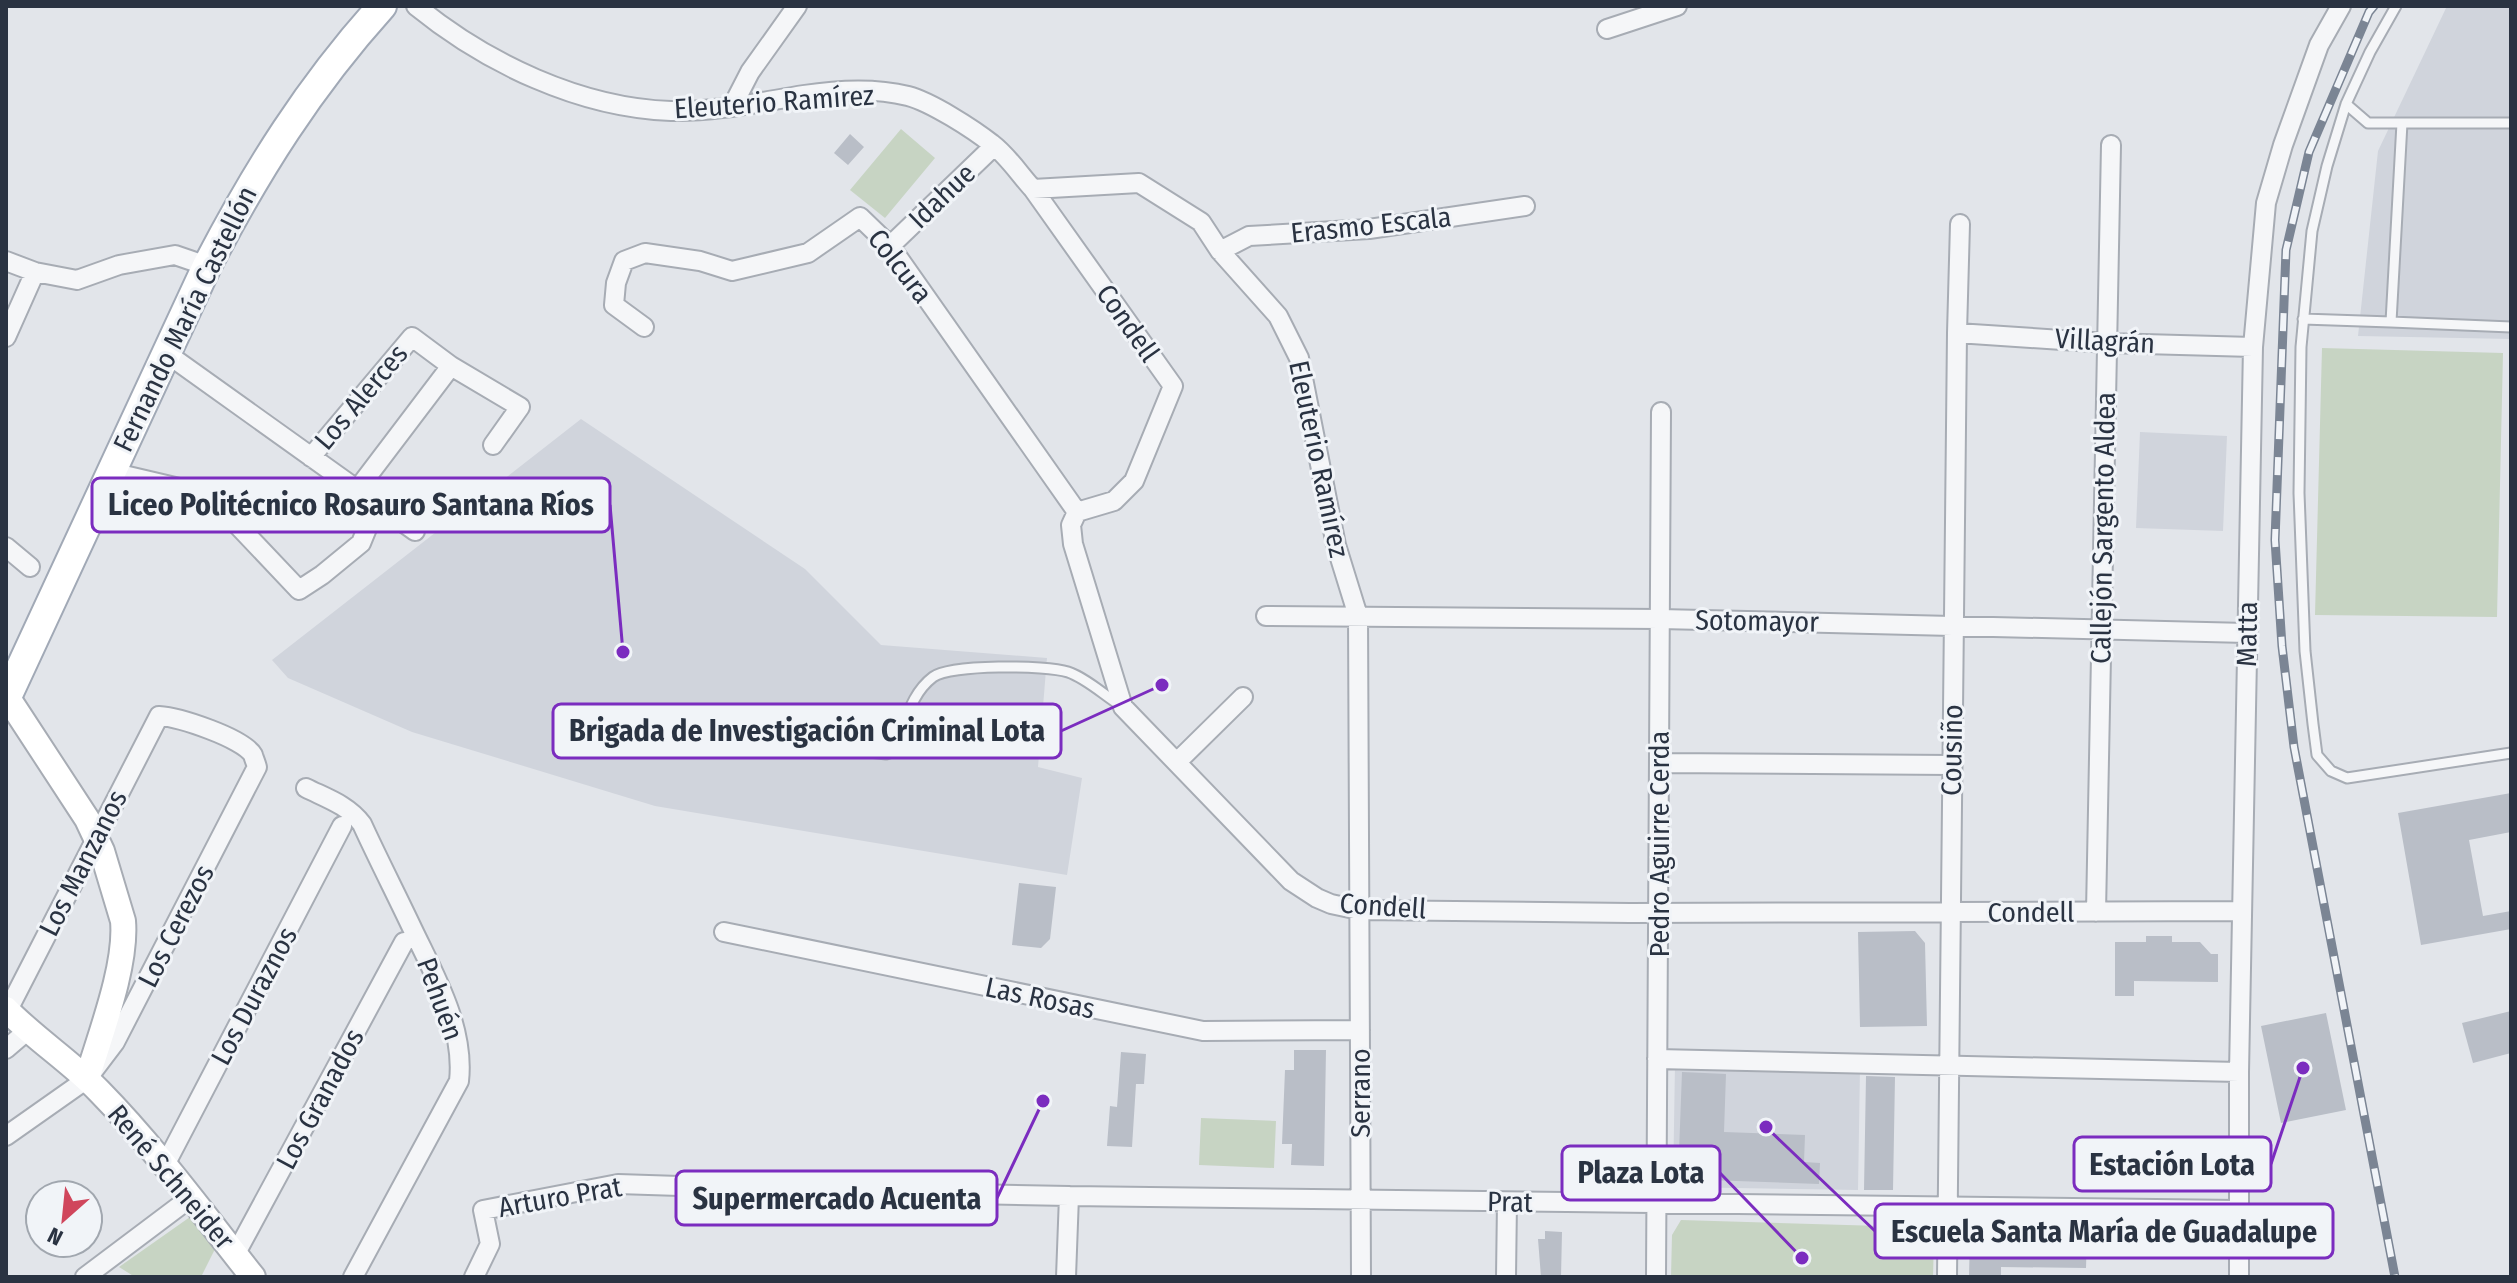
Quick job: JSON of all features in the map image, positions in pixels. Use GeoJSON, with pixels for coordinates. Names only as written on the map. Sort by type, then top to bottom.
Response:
{"type":"FeatureCollection","features":[{"type":"Feature","properties":{"kind":"main road","name":"Fernando María Castellón"},"geometry":{"type":"LineString","coordinates":[[7,697],[235,211],[283,131],[325,73],[382,6]]}},
{"type":"Feature","properties":{"kind":"main road","name":"René Schneider"},"geometry":{"type":"LineString","coordinates":[[7,697],[97,837],[120,908],[124,935],[122,958],[87,1079]]}},
{"type":"Feature","properties":{"kind":"main road","name":"René Schneider"},"geometry":{"type":"LineString","coordinates":[[7,1010],[27,1031],[87,1079],[165,1165],[253,1277]]}},
{"type":"Feature","properties":{"kind":"street","name":"Eleuterio Ramírez"},"geometry":{"type":"LineString","coordinates":[[416,6],[494,58],[567,90],[604,101],[649,109],[692,111],[832,92],[909,96],[950,117],[994,146],[1033,189],[1139,183],[1201,222],[1220,251],[1278,316],[1299,358],[1336,545],[1358,616],[1359,910]]}},
{"type":"Feature","properties":{"kind":"street"},"geometry":{"type":"LineString","coordinates":[[732,107],[750,72],[797,6]]}},
{"type":"Feature","properties":{"kind":"street"},"geometry":{"type":"LineString","coordinates":[[1607,29],[1677,6]]}},
{"type":"Feature","properties":{"kind":"street","name":"Matta"},"geometry":{"type":"LineString","coordinates":[[2239,1277],[2239,1072],[2253,347],[2266,203],[2319,45],[2341,6]]}},
{"type":"Feature","properties":{"kind":"street","name":"Callejón Sargento Aldea"},"geometry":{"type":"LineString","coordinates":[[2096,912],[2111,145]]}},
{"type":"Feature","properties":{"kind":"street","name":"Idahue"},"geometry":{"type":"LineString","coordinates":[[890,246],[994,146]]}},
{"type":"Feature","properties":{"kind":"street","name":"Condell"},"geometry":{"type":"LineString","coordinates":[[1033,189],[1173,386],[1134,481],[1114,501],[1077,512],[1071,525],[1073,544],[1123,707],[1291,881],[1317,898],[1359,910],[1658,913],[2242,911]]}},
{"type":"Feature","properties":{"kind":"street","name":"Erasmo Escala"},"geometry":{"type":"LineString","coordinates":[[1220,251],[1249,236],[1369,229],[1525,206]]}},
{"type":"Feature","properties":{"kind":"street","name":"Colcura"},"geometry":{"type":"LineString","coordinates":[[644,327],[614,305],[616,283],[624,261],[645,253],[700,261],[732,271],[808,253],[860,217],[890,246],[1077,512]]}},
{"type":"Feature","properties":{"kind":"street","name":"Cousiño"},"geometry":{"type":"LineString","coordinates":[[1947,1277],[1960,224]]}},
{"type":"Feature","properties":{"kind":"street"},"geometry":{"type":"LineString","coordinates":[[6,261],[35,272],[77,280],[119,265],[175,255],[207,266]]}},
{"type":"Feature","properties":{"kind":"street"},"geometry":{"type":"LineString","coordinates":[[6,337],[35,272]]}},
{"type":"Feature","properties":{"kind":"street","name":"Villagrán"},"geometry":{"type":"LineString","coordinates":[[1957,333],[2107,343],[2253,347]]}},
{"type":"Feature","properties":{"kind":"street","name":"Los Alerces"},"geometry":{"type":"LineString","coordinates":[[311,457],[412,337],[451,366]]}},
{"type":"Feature","properties":{"kind":"street"},"geometry":{"type":"LineString","coordinates":[[166,353],[415,531]]}},
{"type":"Feature","properties":{"kind":"street"},"geometry":{"type":"LineString","coordinates":[[357,490],[451,366],[520,407],[493,445]]}},
{"type":"Feature","properties":{"kind":"street","name":"Pedro Aguirre Cerda"},"geometry":{"type":"LineString","coordinates":[[1656,1277],[1661,412]]}},
{"type":"Feature","properties":{"kind":"street"},"geometry":{"type":"LineString","coordinates":[[111,472],[209,495],[299,590],[361,543],[377,504]]}},
{"type":"Feature","properties":{"kind":"street"},"geometry":{"type":"LineString","coordinates":[[6,547],[30,567]]}},
{"type":"Feature","properties":{"kind":"street","name":"Sotomayor"},"geometry":{"type":"LineString","coordinates":[[1266,616],[1660,619],[2247,633]]}},
{"type":"Feature","properties":{"kind":"street"},"geometry":{"type":"LineString","coordinates":[[1177,762],[1243,697]]}},
{"type":"Feature","properties":{"kind":"street","name":"Los Manzanos"},"geometry":{"type":"LineString","coordinates":[[7,1010],[159,716]]}},
{"type":"Feature","properties":{"kind":"street","name":"Los Cerezos"},"geometry":{"type":"LineString","coordinates":[[6,1136],[87,1079],[106,1056],[125,1025],[257,767],[253,755],[235,741],[183,719],[159,716]]}},
{"type":"Feature","properties":{"kind":"street"},"geometry":{"type":"LineString","coordinates":[[1659,763],[1952,765]]}},
{"type":"Feature","properties":{"kind":"street","name":"Pehuén"},"geometry":{"type":"LineString","coordinates":[[306,788],[345,807],[362,824],[442,990],[453,1025],[461,1068],[459,1081],[353,1277]]}},
{"type":"Feature","properties":{"kind":"street","name":"Los Duraznos"},"geometry":{"type":"LineString","coordinates":[[165,1165],[342,826]]}},
{"type":"Feature","properties":{"kind":"street","name":"Serrano"},"geometry":{"type":"LineString","coordinates":[[1359,910],[1361,1277]]}},
{"type":"Feature","properties":{"kind":"street","name":"Las Rosas"},"geometry":{"type":"LineString","coordinates":[[724,932],[1203,1031],[1360,1030]]}},
{"type":"Feature","properties":{"kind":"street","name":"Los Granados"},"geometry":{"type":"LineString","coordinates":[[235,1255],[404,942]]}},
{"type":"Feature","properties":{"kind":"street"},"geometry":{"type":"LineString","coordinates":[[6,1049],[27,1031]]}},
{"type":"Feature","properties":{"kind":"street"},"geometry":{"type":"LineString","coordinates":[[1657,1059],[2239,1072]]}},
{"type":"Feature","properties":{"kind":"street","name":"Arturo Prat"},"geometry":{"type":"LineString","coordinates":[[474,1277],[490,1244],[483,1210],[618,1184],[1069,1196]]}},
{"type":"Feature","properties":{"kind":"street"},"geometry":{"type":"LineString","coordinates":[[1066,1277],[1069,1196]]}},
{"type":"Feature","properties":{"kind":"street","name":"Prat"},"geometry":{"type":"LineString","coordinates":[[1069,1196],[2238,1210]]}},
{"type":"Feature","properties":{"kind":"street"},"geometry":{"type":"LineString","coordinates":[[85,1277],[190,1198]]}},
{"type":"Feature","properties":{"kind":"street"},"geometry":{"type":"LineString","coordinates":[[1506,1277],[1507,1202]]}},
{"type":"Feature","properties":{"kind":"lane"},"geometry":{"type":"LineString","coordinates":[[2396,6],[2346,104],[2312,231],[2301,347],[2299,493],[2305,651],[2317,755],[2331,771],[2347,778],[2511,753]]}},
{"type":"Feature","properties":{"kind":"lane"},"geometry":{"type":"LineString","coordinates":[[2346,104],[2368,123],[2511,123]]}},
{"type":"Feature","properties":{"kind":"lane"},"geometry":{"type":"LineString","coordinates":[[2391,322],[2402,123]]}},
{"type":"Feature","properties":{"kind":"lane"},"geometry":{"type":"LineString","coordinates":[[2303,319],[2511,327]]}},
{"type":"Feature","properties":{"kind":"lane"},"geometry":{"type":"LineString","coordinates":[[829,747],[886,754],[892,752],[905,715],[924,685],[935,675],[962,668],[1068,672],[1123,707]]}},
{"type":"Feature","properties":{"kind":"shaded area"},"geometry":{"type":"Polygon","coordinates":[[[2447,6],[2511,6],[2511,339],[2358,336],[2378,151],[2447,6]]]}},
{"type":"Feature","properties":{"kind":"shaded area"},"geometry":{"type":"Polygon","coordinates":[[[581,419],[805,569],[881,645],[1047,658],[1038,767],[1082,778],[1067,875],[655,806],[412,732],[288,678],[272,660],[581,419]]]}},
{"type":"Feature","properties":{"kind":"shaded area"},"geometry":{"type":"Polygon","coordinates":[[[2140,432],[2227,436],[2223,531],[2136,528],[2140,432]]]}},
{"type":"Feature","properties":{"kind":"shaded area"},"geometry":{"type":"Polygon","coordinates":[[[1675,1064],[1860,1068],[1858,1190],[1673,1187],[1675,1064]]]}},
{"type":"Feature","properties":{"kind":"green space"},"geometry":{"type":"Polygon","coordinates":[[[901,129],[935,158],[885,218],[850,190],[901,129]]]}},
{"type":"Feature","properties":{"kind":"green space"},"geometry":{"type":"Polygon","coordinates":[[[2322,348],[2503,353],[2497,617],[2315,615],[2322,348]]]}},
{"type":"Feature","properties":{"kind":"green space"},"geometry":{"type":"Polygon","coordinates":[[[1201,1118],[1276,1121],[1274,1168],[1199,1165],[1201,1118]]]}},
{"type":"Feature","properties":{"kind":"green space"},"geometry":{"type":"Polygon","coordinates":[[[190,1217],[216,1247],[201,1277],[135,1277],[119,1267],[190,1217]]]}},
{"type":"Feature","properties":{"kind":"green space"},"geometry":{"type":"Polygon","coordinates":[[[1681,1220],[1915,1227],[1934,1238],[1933,1277],[1671,1277],[1672,1235],[1681,1220]]]}},
{"type":"Feature","properties":{"kind":"building"},"geometry":{"type":"Polygon","coordinates":[[[850,134],[864,147],[848,165],[834,153],[850,134]]]}},
{"type":"Feature","properties":{"kind":"building"},"geometry":{"type":"Polygon","coordinates":[[[2511,793],[2511,832],[2469,840],[2483,916],[2511,911],[2511,929],[2421,945],[2398,813],[2511,793]]]}},
{"type":"Feature","properties":{"kind":"building"},"geometry":{"type":"Polygon","coordinates":[[[1019,883],[1056,887],[1050,939],[1041,948],[1012,945],[1019,883]]]}},
{"type":"Feature","properties":{"kind":"building"},"geometry":{"type":"Polygon","coordinates":[[[1915,931],[1925,943],[1927,1026],[1860,1027],[1858,932],[1915,931]]]}},
{"type":"Feature","properties":{"kind":"building"},"geometry":{"type":"Polygon","coordinates":[[[2146,936],[2172,936],[2172,942],[2200,942],[2211,954],[2218,954],[2218,982],[2134,981],[2134,996],[2115,996],[2115,942],[2146,942],[2146,936]]]}},
{"type":"Feature","properties":{"kind":"building"},"geometry":{"type":"Polygon","coordinates":[[[2511,1011],[2511,1053],[2473,1063],[2462,1023],[2511,1011]]]}},
{"type":"Feature","properties":{"kind":"building"},"geometry":{"type":"Polygon","coordinates":[[[2326,1013],[2346,1110],[2281,1123],[2261,1026],[2326,1013]]]}},
{"type":"Feature","properties":{"kind":"building"},"geometry":{"type":"Polygon","coordinates":[[[1294,1050],[1326,1050],[1324,1166],[1291,1165],[1292,1144],[1282,1144],[1285,1070],[1294,1070],[1294,1050]]]}},
{"type":"Feature","properties":{"kind":"building"},"geometry":{"type":"Polygon","coordinates":[[[1121,1052],[1146,1054],[1144,1084],[1136,1084],[1132,1147],[1107,1146],[1110,1106],[1117,1107],[1121,1052]]]}},
{"type":"Feature","properties":{"kind":"building"},"geometry":{"type":"Polygon","coordinates":[[[1682,1072],[1726,1074],[1724,1132],[1805,1135],[1804,1162],[1820,1163],[1819,1184],[1678,1179],[1682,1072]]]}},
{"type":"Feature","properties":{"kind":"building"},"geometry":{"type":"Polygon","coordinates":[[[1866,1076],[1895,1077],[1893,1190],[1864,1190],[1866,1076]]]}},
{"type":"Feature","properties":{"kind":"building"},"geometry":{"type":"Polygon","coordinates":[[[1545,1231],[1562,1232],[1561,1277],[1541,1277],[1538,1239],[1545,1239],[1545,1231]]]}},
{"type":"Feature","properties":{"kind":"building"},"geometry":{"type":"Polygon","coordinates":[[[1975,1231],[2087,1232],[2086,1268],[2001,1267],[2001,1277],[1969,1277],[1970,1236],[1975,1231]]]}},
{"type":"Feature","properties":{"kind":"railway"},"geometry":{"type":"LineString","coordinates":[[2374,6],[2309,152],[2286,250],[2275,540],[2282,646],[2294,747],[2395,1277]]}},
{"type":"Feature","properties":{"kind":"place","name":"Liceo Politécnico Rosauro Santana Ríos"},"geometry":{"type":"Point","coordinates":[623,652]}},
{"type":"Feature","properties":{"kind":"place","name":"Brigada de Investigación Criminal Lota"},"geometry":{"type":"Point","coordinates":[1162,685]}},
{"type":"Feature","properties":{"kind":"place","name":"Estación Lota"},"geometry":{"type":"Point","coordinates":[2303,1068]}},
{"type":"Feature","properties":{"kind":"place","name":"Supermercado Acuenta"},"geometry":{"type":"Point","coordinates":[1043,1101]}},
{"type":"Feature","properties":{"kind":"place","name":"Escuela Santa María de Guadalupe"},"geometry":{"type":"Point","coordinates":[1766,1127]}},
{"type":"Feature","properties":{"kind":"place","name":"Plaza Lota"},"geometry":{"type":"Point","coordinates":[1802,1258]}}]}
